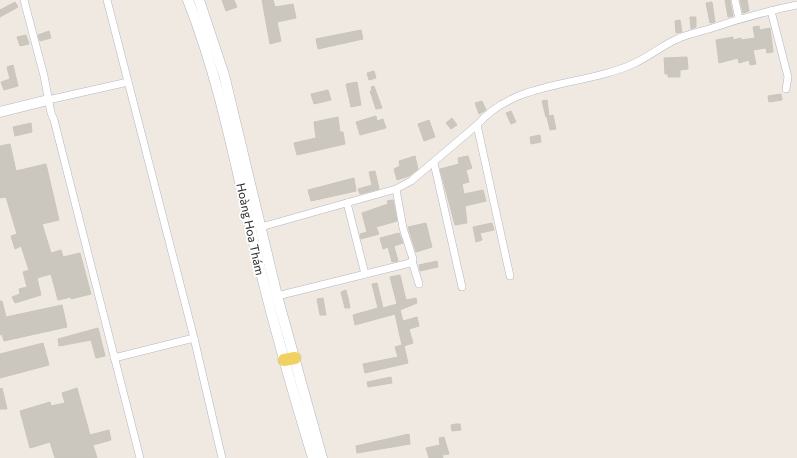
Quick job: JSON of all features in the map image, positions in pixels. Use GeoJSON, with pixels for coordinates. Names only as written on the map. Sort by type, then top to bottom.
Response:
{"type":"FeatureCollection","features":[{"type":"Feature","properties":{"kind":"main road","name":"Hoàng Hoa Thám"},"geometry":{"type":"LineString","coordinates":[[188,0],[210,61],[220,96],[263,279],[322,458]]}},
{"type":"Feature","properties":{"kind":"main road","name":"Hoàng Hoa Thám"},"geometry":{"type":"LineString","coordinates":[[199,0],[224,75],[261,227],[277,296],[289,359],[313,458]]}},
{"type":"Feature","properties":{"kind":"main road"},"geometry":{"type":"LineString","coordinates":[[0,112],[48,100]]}},
{"type":"Feature","properties":{"kind":"street"},"geometry":{"type":"LineString","coordinates":[[24,0],[48,100],[140,458]]}},
{"type":"Feature","properties":{"kind":"street"},"geometry":{"type":"LineString","coordinates":[[107,0],[194,338],[222,458]]}},
{"type":"Feature","properties":{"kind":"street"},"geometry":{"type":"LineString","coordinates":[[735,0],[739,19]]}},
{"type":"Feature","properties":{"kind":"street"},"geometry":{"type":"LineString","coordinates":[[261,227],[396,189],[411,181],[434,163],[477,125],[486,114],[501,104],[544,88],[613,71],[635,63],[678,39],[739,19],[797,5]]}},
{"type":"Feature","properties":{"kind":"street"},"geometry":{"type":"LineString","coordinates":[[771,11],[788,77],[786,89]]}},
{"type":"Feature","properties":{"kind":"street"},"geometry":{"type":"LineString","coordinates":[[48,100],[128,82]]}},
{"type":"Feature","properties":{"kind":"street"},"geometry":{"type":"LineString","coordinates":[[477,125],[510,276]]}},
{"type":"Feature","properties":{"kind":"street"},"geometry":{"type":"LineString","coordinates":[[434,163],[462,287]]}},
{"type":"Feature","properties":{"kind":"street"},"geometry":{"type":"LineString","coordinates":[[396,189],[412,261],[419,284]]}},
{"type":"Feature","properties":{"kind":"street"},"geometry":{"type":"LineString","coordinates":[[347,204],[365,274]]}},
{"type":"Feature","properties":{"kind":"street"},"geometry":{"type":"LineString","coordinates":[[277,296],[406,265],[412,261]]}},
{"type":"Feature","properties":{"kind":"street"},"geometry":{"type":"LineString","coordinates":[[114,358],[194,338]]}},
{"type":"Feature","properties":{"kind":"building"},"geometry":{"type":"Polygon","coordinates":[[[222,0],[234,0],[237,7],[226,11],[222,0]]]}},
{"type":"Feature","properties":{"kind":"building"},"geometry":{"type":"Polygon","coordinates":[[[262,0],[273,0],[275,7],[293,4],[296,18],[277,22],[281,41],[270,44],[262,0]]]}},
{"type":"Feature","properties":{"kind":"building"},"geometry":{"type":"Polygon","coordinates":[[[725,0],[730,0],[733,16],[728,17],[725,0]]]}},
{"type":"Feature","properties":{"kind":"building"},"geometry":{"type":"Polygon","coordinates":[[[740,0],[747,0],[749,11],[743,13],[740,0]]]}},
{"type":"Feature","properties":{"kind":"building"},"geometry":{"type":"Polygon","coordinates":[[[15,2],[18,7],[0,17],[0,10],[15,2]]]}},
{"type":"Feature","properties":{"kind":"building"},"geometry":{"type":"Polygon","coordinates":[[[712,2],[715,22],[710,23],[706,3],[712,2]]]}},
{"type":"Feature","properties":{"kind":"building"},"geometry":{"type":"Polygon","coordinates":[[[690,17],[696,17],[696,27],[691,29],[690,17]]]}},
{"type":"Feature","properties":{"kind":"building"},"geometry":{"type":"Polygon","coordinates":[[[680,20],[682,32],[676,33],[675,21],[680,20]]]}},
{"type":"Feature","properties":{"kind":"building"},"geometry":{"type":"Polygon","coordinates":[[[759,26],[760,30],[770,28],[773,52],[767,53],[766,48],[753,50],[756,64],[750,65],[749,60],[739,63],[738,58],[719,63],[716,40],[733,37],[733,40],[741,38],[741,40],[755,38],[753,27],[759,26]]]}},
{"type":"Feature","properties":{"kind":"building"},"geometry":{"type":"Polygon","coordinates":[[[361,30],[363,39],[318,49],[316,39],[361,30]]]}},
{"type":"Feature","properties":{"kind":"building"},"geometry":{"type":"Polygon","coordinates":[[[49,31],[51,38],[40,41],[38,35],[49,31]]]}},
{"type":"Feature","properties":{"kind":"building"},"geometry":{"type":"Polygon","coordinates":[[[26,35],[29,44],[20,46],[17,37],[26,35]]]}},
{"type":"Feature","properties":{"kind":"building"},"geometry":{"type":"Polygon","coordinates":[[[687,57],[688,69],[680,70],[680,77],[668,77],[668,74],[665,74],[664,58],[687,57]]]}},
{"type":"Feature","properties":{"kind":"building"},"geometry":{"type":"Polygon","coordinates":[[[13,65],[18,86],[4,90],[1,82],[10,79],[7,67],[13,65]]]}},
{"type":"Feature","properties":{"kind":"building"},"geometry":{"type":"Polygon","coordinates":[[[374,71],[376,78],[369,80],[367,73],[374,71]]]}},
{"type":"Feature","properties":{"kind":"building"},"geometry":{"type":"Polygon","coordinates":[[[357,82],[361,105],[351,107],[346,84],[357,82]]]}},
{"type":"Feature","properties":{"kind":"building"},"geometry":{"type":"Polygon","coordinates":[[[374,86],[382,108],[376,109],[370,91],[372,91],[371,87],[374,86]]]}},
{"type":"Feature","properties":{"kind":"building"},"geometry":{"type":"Polygon","coordinates":[[[328,90],[331,100],[314,104],[311,94],[328,90]]]}},
{"type":"Feature","properties":{"kind":"building"},"geometry":{"type":"Polygon","coordinates":[[[781,94],[782,100],[769,102],[768,96],[781,94]]]}},
{"type":"Feature","properties":{"kind":"building"},"geometry":{"type":"Polygon","coordinates":[[[547,100],[549,116],[546,117],[542,101],[547,100]]]}},
{"type":"Feature","properties":{"kind":"building"},"geometry":{"type":"Polygon","coordinates":[[[482,101],[486,110],[479,114],[475,103],[482,101]]]}},
{"type":"Feature","properties":{"kind":"building"},"geometry":{"type":"Polygon","coordinates":[[[511,111],[516,122],[511,124],[506,113],[511,111]]]}},
{"type":"Feature","properties":{"kind":"building"},"geometry":{"type":"Polygon","coordinates":[[[553,115],[556,129],[550,130],[547,117],[553,115]]]}},
{"type":"Feature","properties":{"kind":"building"},"geometry":{"type":"Polygon","coordinates":[[[376,116],[377,121],[383,119],[386,128],[360,135],[356,122],[376,116]]]}},
{"type":"Feature","properties":{"kind":"building"},"geometry":{"type":"Polygon","coordinates":[[[338,117],[340,132],[343,132],[345,144],[297,155],[294,143],[316,138],[314,122],[338,117]]]}},
{"type":"Feature","properties":{"kind":"building"},"geometry":{"type":"Polygon","coordinates":[[[452,118],[457,125],[451,129],[446,123],[452,118]]]}},
{"type":"Feature","properties":{"kind":"building"},"geometry":{"type":"Polygon","coordinates":[[[429,120],[435,137],[424,141],[418,124],[429,120]]]}},
{"type":"Feature","properties":{"kind":"building"},"geometry":{"type":"Polygon","coordinates":[[[31,123],[32,132],[15,136],[13,127],[31,123]]]}},
{"type":"Feature","properties":{"kind":"building"},"geometry":{"type":"Polygon","coordinates":[[[540,135],[541,142],[531,144],[530,137],[540,135]]]}},
{"type":"Feature","properties":{"kind":"building"},"geometry":{"type":"Polygon","coordinates":[[[10,144],[16,171],[46,164],[59,220],[42,224],[51,253],[61,250],[63,257],[80,253],[91,294],[71,299],[71,297],[58,300],[51,274],[37,278],[41,295],[15,303],[12,297],[20,294],[19,289],[27,287],[23,272],[29,270],[21,246],[15,249],[11,236],[17,234],[6,197],[0,198],[0,146],[10,144]]]}},
{"type":"Feature","properties":{"kind":"building"},"geometry":{"type":"Polygon","coordinates":[[[415,156],[418,169],[409,176],[397,180],[394,169],[400,166],[399,161],[415,156]]]}},
{"type":"Feature","properties":{"kind":"building"},"geometry":{"type":"Polygon","coordinates":[[[468,156],[472,168],[466,170],[469,182],[462,184],[464,194],[483,190],[486,201],[465,206],[467,223],[455,225],[440,169],[459,164],[458,158],[468,156]]]}},
{"type":"Feature","properties":{"kind":"building"},"geometry":{"type":"Polygon","coordinates":[[[375,171],[379,189],[360,194],[358,189],[372,185],[369,172],[375,171]]]}},
{"type":"Feature","properties":{"kind":"building"},"geometry":{"type":"Polygon","coordinates":[[[354,178],[356,191],[311,201],[308,190],[354,178]]]}},
{"type":"Feature","properties":{"kind":"building"},"geometry":{"type":"Polygon","coordinates":[[[393,200],[397,221],[376,227],[379,234],[361,239],[360,234],[367,232],[362,213],[388,204],[387,201],[393,200]]]}},
{"type":"Feature","properties":{"kind":"building"},"geometry":{"type":"Polygon","coordinates":[[[426,223],[432,247],[416,252],[408,227],[426,223]]]}},
{"type":"Feature","properties":{"kind":"building"},"geometry":{"type":"Polygon","coordinates":[[[492,223],[494,230],[480,233],[482,240],[476,242],[473,227],[492,223]]]}},
{"type":"Feature","properties":{"kind":"building"},"geometry":{"type":"Polygon","coordinates":[[[399,233],[403,243],[394,246],[398,261],[392,262],[388,247],[383,249],[380,238],[399,233]]]}},
{"type":"Feature","properties":{"kind":"building"},"geometry":{"type":"Polygon","coordinates":[[[437,261],[438,267],[420,271],[419,265],[437,261]]]}},
{"type":"Feature","properties":{"kind":"building"},"geometry":{"type":"Polygon","coordinates":[[[400,275],[406,300],[416,298],[417,303],[400,310],[403,321],[417,317],[419,326],[409,329],[413,343],[404,346],[408,363],[365,373],[363,364],[398,357],[395,347],[402,345],[395,314],[355,325],[353,315],[378,308],[372,284],[377,283],[383,308],[397,304],[390,277],[400,275]]]}},
{"type":"Feature","properties":{"kind":"building"},"geometry":{"type":"Polygon","coordinates":[[[346,290],[350,308],[345,308],[341,292],[346,290]]]}},
{"type":"Feature","properties":{"kind":"building"},"geometry":{"type":"Polygon","coordinates":[[[323,298],[326,315],[320,315],[317,299],[323,298]]]}},
{"type":"Feature","properties":{"kind":"building"},"geometry":{"type":"Polygon","coordinates":[[[0,301],[2,301],[6,317],[62,305],[67,327],[4,341],[2,334],[0,335],[0,301]]]}},
{"type":"Feature","properties":{"kind":"building"},"geometry":{"type":"Polygon","coordinates":[[[98,328],[105,356],[96,358],[91,340],[59,346],[58,339],[98,328]]]}},
{"type":"Feature","properties":{"kind":"building"},"geometry":{"type":"Polygon","coordinates":[[[43,343],[49,365],[0,378],[0,354],[43,343]]]}},
{"type":"Feature","properties":{"kind":"building"},"geometry":{"type":"Polygon","coordinates":[[[391,377],[392,383],[368,387],[367,382],[391,377]]]}},
{"type":"Feature","properties":{"kind":"building"},"geometry":{"type":"Polygon","coordinates":[[[2,388],[7,409],[0,409],[0,389],[2,388]]]}},
{"type":"Feature","properties":{"kind":"building"},"geometry":{"type":"Polygon","coordinates":[[[77,388],[90,435],[109,430],[111,440],[93,445],[97,458],[55,458],[50,442],[30,448],[20,411],[50,402],[51,406],[65,403],[62,393],[77,388]]]}},
{"type":"Feature","properties":{"kind":"building"},"geometry":{"type":"Polygon","coordinates":[[[460,424],[461,430],[452,431],[451,425],[460,424]]]}},
{"type":"Feature","properties":{"kind":"building"},"geometry":{"type":"Polygon","coordinates":[[[409,434],[410,444],[357,453],[356,446],[409,434]]]}},
{"type":"Feature","properties":{"kind":"building"},"geometry":{"type":"Polygon","coordinates":[[[444,437],[449,454],[442,455],[443,458],[429,458],[426,448],[440,445],[439,438],[444,437]]]}}]}
